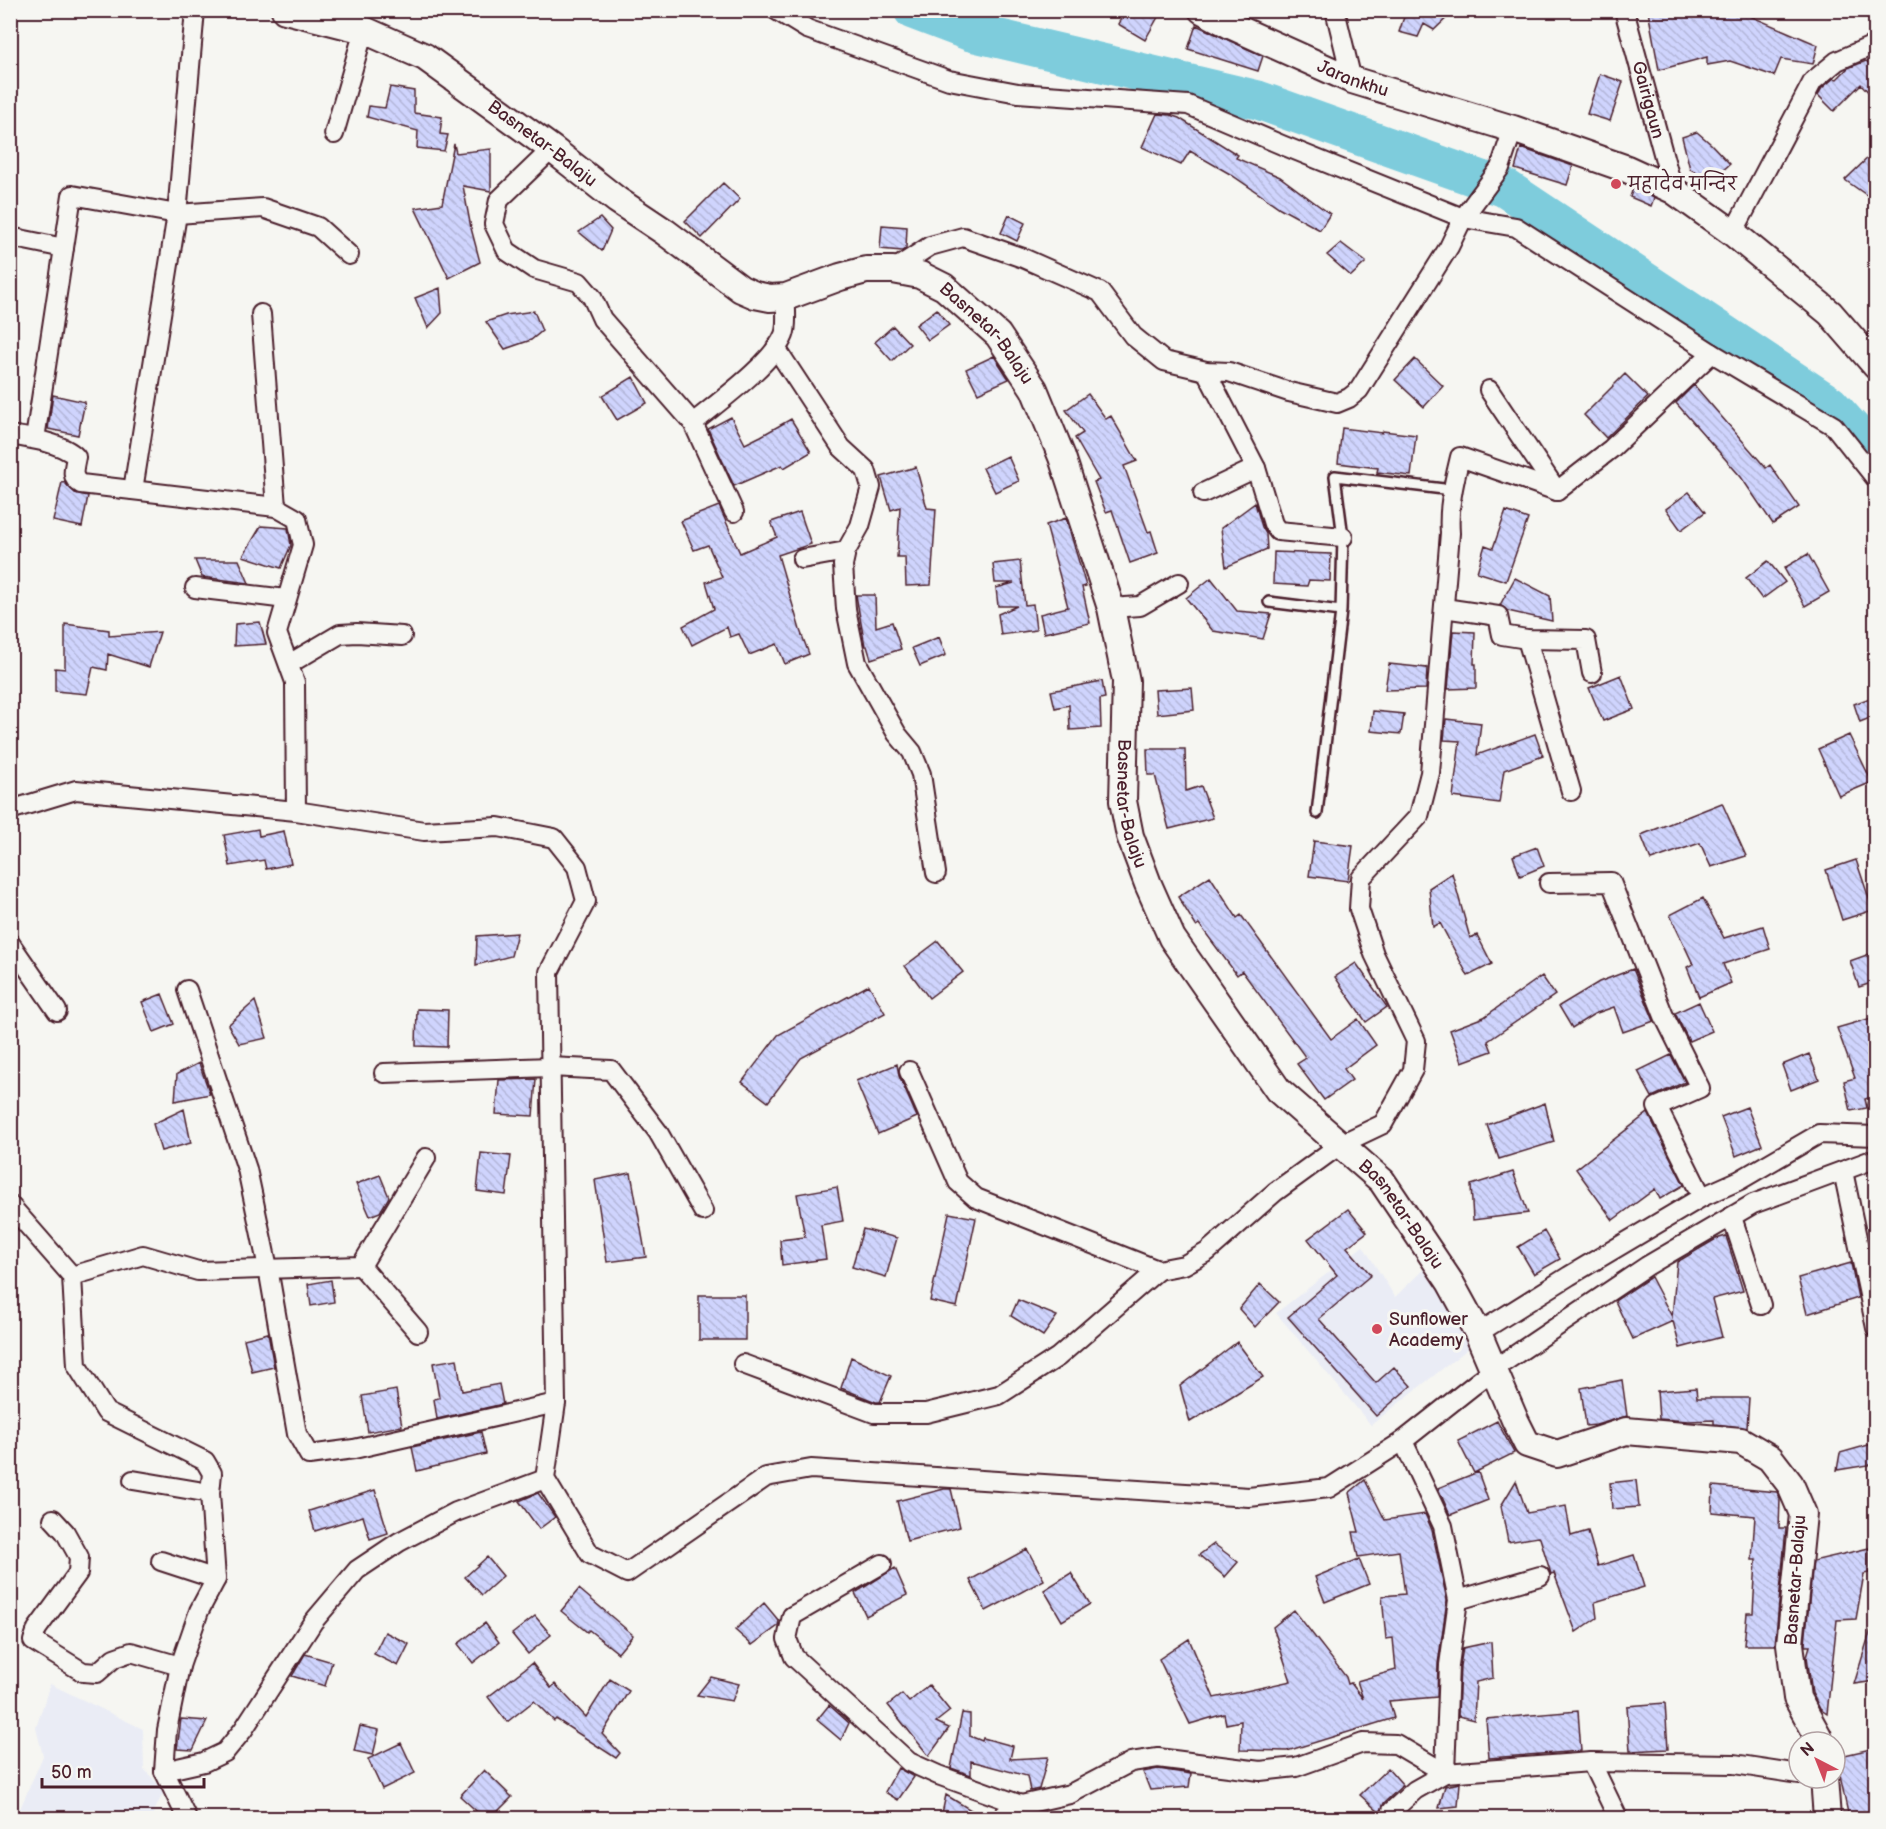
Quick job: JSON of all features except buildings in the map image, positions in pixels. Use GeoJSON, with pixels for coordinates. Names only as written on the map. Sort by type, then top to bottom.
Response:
{"type":"FeatureCollection","features":[{"type":"Feature","properties":{"kind":"street"},"geometry":{"type":"LineString","coordinates":[[133,490],[177,214],[195,10]]}},
{"type":"Feature","properties":{"kind":"street","name":"Basnetar-Balaju"},"geometry":{"type":"LineString","coordinates":[[285,10],[364,30],[425,57],[552,149],[617,200],[665,232],[741,289],[755,296],[786,297],[866,270],[893,270],[920,276],[944,287],[999,335],[1034,389],[1062,457],[1112,608],[1126,681],[1123,801],[1130,836],[1172,938],[1278,1090],[1382,1182],[1450,1282],[1478,1333],[1527,1444],[1557,1454],[1626,1431],[1742,1441],[1770,1458],[1790,1484],[1803,1514],[1790,1644],[1797,1698],[1814,1730]]}},
{"type":"Feature","properties":{"kind":"street"},"geometry":{"type":"LineString","coordinates":[[777,10],[807,29],[949,80],[1018,93],[1188,105],[1463,218],[1516,227],[1712,353],[1834,426],[1875,479]]}},
{"type":"Feature","properties":{"kind":"street","name":"Jarankhu"},"geometry":{"type":"LineString","coordinates":[[1202,10],[1232,26],[1352,80],[1513,129],[1627,169],[1673,190],[1733,233],[1830,313],[1875,366]]}},
{"type":"Feature","properties":{"kind":"street"},"geometry":{"type":"LineString","coordinates":[[1335,10],[1352,80]]}},
{"type":"Feature","properties":{"kind":"street","name":"Gairigaun"},"geometry":{"type":"LineString","coordinates":[[1624,10],[1673,190]]}},
{"type":"Feature","properties":{"kind":"street"},"geometry":{"type":"LineString","coordinates":[[334,134],[364,30]]}},
{"type":"Feature","properties":{"kind":"street"},"geometry":{"type":"LineString","coordinates":[[1733,233],[1813,81],[1837,61],[1875,44]]}},
{"type":"Feature","properties":{"kind":"street"},"geometry":{"type":"LineString","coordinates":[[893,270],[930,246],[963,237],[1023,258],[1100,292],[1133,336],[1164,361],[1206,371],[1229,372],[1289,392],[1337,403],[1349,398],[1359,390],[1449,247],[1463,218],[1500,168],[1513,129]]}},
{"type":"Feature","properties":{"kind":"street"},"geometry":{"type":"LineString","coordinates":[[552,149],[499,200],[494,224],[507,251],[534,269],[579,282],[592,297],[602,320],[693,423],[734,512]]}},
{"type":"Feature","properties":{"kind":"street"},"geometry":{"type":"LineString","coordinates":[[35,439],[72,195],[177,214],[263,208],[318,227],[349,255]]}},
{"type":"Feature","properties":{"kind":"street"},"geometry":{"type":"LineString","coordinates":[[10,237],[64,248]]}},
{"type":"Feature","properties":{"kind":"street"},"geometry":{"type":"LineString","coordinates":[[693,423],[754,372],[776,348],[785,333],[786,297]]}},
{"type":"Feature","properties":{"kind":"street"},"geometry":{"type":"LineString","coordinates":[[261,314],[276,507]]}},
{"type":"Feature","properties":{"kind":"street"},"geometry":{"type":"LineString","coordinates":[[776,348],[841,447],[866,470],[871,487],[860,526],[846,551],[843,565],[846,609],[857,663],[897,734],[912,752],[921,774],[936,873]]}},
{"type":"Feature","properties":{"kind":"street"},"geometry":{"type":"LineString","coordinates":[[1557,491],[1611,449],[1712,353]]}},
{"type":"Feature","properties":{"kind":"street"},"geometry":{"type":"LineString","coordinates":[[1206,371],[1256,468],[1273,524],[1278,531],[1343,537]]}},
{"type":"Feature","properties":{"kind":"street"},"geometry":{"type":"LineString","coordinates":[[1489,390],[1557,491]]}},
{"type":"Feature","properties":{"kind":"street"},"geometry":{"type":"LineString","coordinates":[[10,435],[35,439],[70,452],[76,457],[73,476],[75,481],[81,484],[276,507],[297,519],[303,545],[277,633],[295,682],[296,811]]}},
{"type":"Feature","properties":{"kind":"street"},"geometry":{"type":"LineString","coordinates":[[743,1364],[873,1413],[926,1413],[999,1395],[1058,1357],[1158,1270],[1184,1265],[1207,1252],[1275,1192],[1341,1144],[1383,1124],[1413,1070],[1416,1041],[1374,954],[1359,909],[1361,878],[1419,816],[1430,773],[1450,533],[1449,515],[1460,457],[1557,491]]}},
{"type":"Feature","properties":{"kind":"street"},"geometry":{"type":"LineString","coordinates":[[1203,493],[1256,468]]}},
{"type":"Feature","properties":{"kind":"street"},"geometry":{"type":"LineString","coordinates":[[802,559],[846,551]]}},
{"type":"Feature","properties":{"kind":"street"},"geometry":{"type":"LineString","coordinates":[[1112,608],[1140,606],[1179,583]]}},
{"type":"Feature","properties":{"kind":"street"},"geometry":{"type":"LineString","coordinates":[[195,588],[286,599]]}},
{"type":"Feature","properties":{"kind":"street"},"geometry":{"type":"LineString","coordinates":[[1444,608],[1498,616],[1502,634],[1527,639],[1586,640],[1592,673]]}},
{"type":"Feature","properties":{"kind":"street"},"geometry":{"type":"LineString","coordinates":[[289,664],[340,634],[402,636]]}},
{"type":"Feature","properties":{"kind":"street"},"geometry":{"type":"LineString","coordinates":[[1527,639],[1571,791]]}},
{"type":"Feature","properties":{"kind":"street"},"geometry":{"type":"LineString","coordinates":[[10,810],[76,790],[296,811],[424,831],[498,827],[554,838],[578,867],[586,901],[549,972],[556,1403],[545,1479],[590,1554],[627,1573],[766,1477],[811,1469],[1249,1497],[1329,1488],[1403,1441],[1494,1370],[1647,1266],[1754,1204],[1869,1161],[1875,1162]]}},
{"type":"Feature","properties":{"kind":"street"},"geometry":{"type":"LineString","coordinates":[[1549,883],[1611,882],[1664,1016],[1700,1088],[1657,1107],[1702,1197]]}},
{"type":"Feature","properties":{"kind":"street"},"geometry":{"type":"LineString","coordinates":[[10,943],[57,1011]]}},
{"type":"Feature","properties":{"kind":"street"},"geometry":{"type":"LineString","coordinates":[[187,990],[247,1169],[268,1268],[297,1434],[309,1455],[354,1449],[556,1403]]}},
{"type":"Feature","properties":{"kind":"street"},"geometry":{"type":"LineString","coordinates":[[384,1073],[550,1067],[611,1070],[658,1132],[703,1211]]}},
{"type":"Feature","properties":{"kind":"street"},"geometry":{"type":"LineString","coordinates":[[909,1071],[958,1182],[976,1198],[1158,1270]]}},
{"type":"Feature","properties":{"kind":"street"},"geometry":{"type":"LineString","coordinates":[[1478,1333],[1702,1197],[1740,1180],[1819,1134],[1875,1137]]}},
{"type":"Feature","properties":{"kind":"street"},"geometry":{"type":"LineString","coordinates":[[361,1266],[426,1158]]}},
{"type":"Feature","properties":{"kind":"street"},"geometry":{"type":"LineString","coordinates":[[1843,1171],[1875,1328]]}},
{"type":"Feature","properties":{"kind":"street"},"geometry":{"type":"LineString","coordinates":[[1740,1180],[1754,1204]]}},
{"type":"Feature","properties":{"kind":"street"},"geometry":{"type":"LineString","coordinates":[[10,1205],[72,1276],[76,1366],[106,1412],[205,1461],[212,1473],[210,1493],[216,1579],[199,1611],[180,1666],[167,1731],[164,1771],[187,1818]]}},
{"type":"Feature","properties":{"kind":"street"},"geometry":{"type":"LineString","coordinates":[[1732,1217],[1761,1305]]}},
{"type":"Feature","properties":{"kind":"street"},"geometry":{"type":"LineString","coordinates":[[72,1276],[143,1255],[198,1271],[361,1266]]}},
{"type":"Feature","properties":{"kind":"street"},"geometry":{"type":"LineString","coordinates":[[361,1266],[418,1332]]}},
{"type":"Feature","properties":{"kind":"street"},"geometry":{"type":"LineString","coordinates":[[1403,1441],[1443,1526],[1458,1600],[1449,1665],[1445,1773]]}},
{"type":"Feature","properties":{"kind":"street"},"geometry":{"type":"LineString","coordinates":[[164,1771],[204,1762],[225,1752],[243,1730],[313,1622],[357,1570],[399,1542],[456,1512],[545,1479]]}},
{"type":"Feature","properties":{"kind":"street"},"geometry":{"type":"LineString","coordinates":[[133,1480],[210,1493]]}},
{"type":"Feature","properties":{"kind":"street"},"geometry":{"type":"LineString","coordinates":[[52,1519],[65,1532],[79,1557],[78,1573],[37,1629],[33,1641],[83,1672],[97,1673],[114,1658],[131,1652],[180,1666]]}},
{"type":"Feature","properties":{"kind":"street"},"geometry":{"type":"LineString","coordinates":[[161,1561],[216,1579]]}},
{"type":"Feature","properties":{"kind":"street"},"geometry":{"type":"LineString","coordinates":[[882,1564],[792,1616],[786,1639],[794,1657],[909,1762],[1021,1805]]}},
{"type":"Feature","properties":{"kind":"street"},"geometry":{"type":"LineString","coordinates":[[1458,1600],[1539,1576]]}},
{"type":"Feature","properties":{"kind":"street"},"geometry":{"type":"LineString","coordinates":[[1002,1818],[1021,1805],[1070,1794],[1131,1762],[1158,1758],[1260,1771],[1296,1767],[1363,1743],[1396,1744],[1445,1773]]}},
{"type":"Feature","properties":{"kind":"street"},"geometry":{"type":"LineString","coordinates":[[1591,1762],[1618,1818]]}},
{"type":"Feature","properties":{"kind":"street"},"geometry":{"type":"LineString","coordinates":[[1391,1818],[1392,1811],[1415,1790],[1445,1773],[1591,1762],[1734,1764],[1787,1772]]}},
{"type":"Feature","properties":{"kind":"street"},"geometry":{"type":"LineString","coordinates":[[1825,1790],[1827,1818]]}},
{"type":"Feature","properties":{"kind":"lane"},"geometry":{"type":"LineString","coordinates":[[1317,813],[1341,611],[1343,537],[1335,477],[1452,490]]}},
{"type":"Feature","properties":{"kind":"lane"},"geometry":{"type":"LineString","coordinates":[[1269,602],[1341,611]]}},
{"type":"Feature","properties":{"kind":"shaded area","name":"Sunflower Academy"},"geometry":{"type":"Polygon","coordinates":[[[1363,1246],[1395,1297],[1425,1268],[1474,1344],[1371,1425],[1276,1313],[1363,1246]]]}},
{"type":"Feature","properties":{"kind":"shaded area"},"geometry":{"type":"Polygon","coordinates":[[[50,1684],[143,1729],[144,1769],[164,1791],[151,1818],[16,1818],[43,1756],[36,1728],[50,1684]]]}},
{"type":"Feature","properties":{"kind":"waterway"},"geometry":{"type":"LineString","coordinates":[[913,10],[971,32],[1258,100],[1505,188],[1830,405],[1876,456]]}},
{"type":"Feature","properties":{"kind":"place","name":"महादेव मन्दिर"},"geometry":{"type":"Point","coordinates":[1616,184]}},
{"type":"Feature","properties":{"kind":"place","name":"Sunflower Academy"},"geometry":{"type":"Point","coordinates":[1377,1329]}}]}
